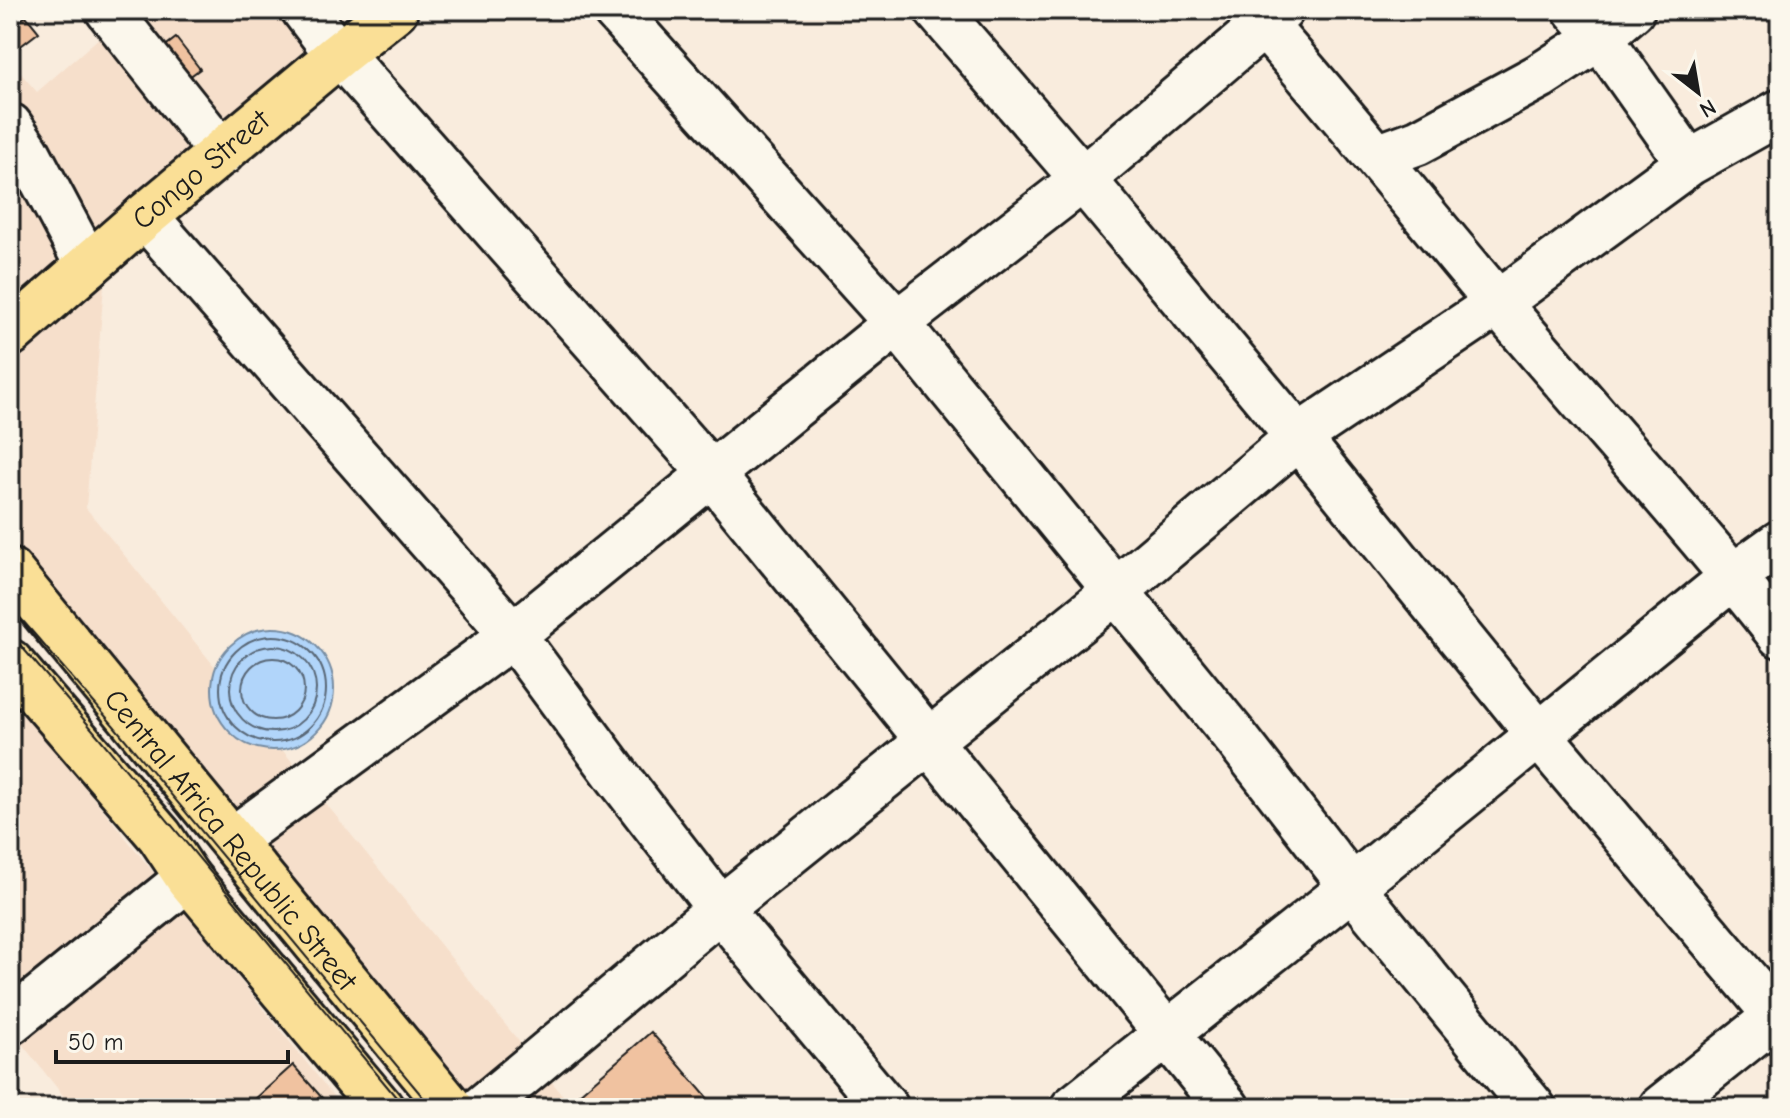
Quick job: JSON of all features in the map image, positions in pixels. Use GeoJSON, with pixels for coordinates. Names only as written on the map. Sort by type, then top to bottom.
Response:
{"type":"FeatureCollection","features":[{"type":"Feature","properties":{"kind":"main road","name":"Congo Street"},"geometry":{"type":"LineString","coordinates":[[10,334],[145,216],[395,10]]}},
{"type":"Feature","properties":{"kind":"main road","name":"Central Africa Republic Street"},"geometry":{"type":"LineString","coordinates":[[10,571],[451,1108]]}},
{"type":"Feature","properties":{"kind":"main road","name":"Central Africa Republic Street"},"geometry":{"type":"LineString","coordinates":[[10,662],[160,836],[188,878],[381,1108]]}},
{"type":"Feature","properties":{"kind":"street"},"geometry":{"type":"LineString","coordinates":[[108,10],[222,153]]}},
{"type":"Feature","properties":{"kind":"street"},"geometry":{"type":"LineString","coordinates":[[304,10],[338,55],[711,473],[1227,1108]]}},
{"type":"Feature","properties":{"kind":"street"},"geometry":{"type":"LineString","coordinates":[[615,10],[897,323],[1533,1108]]}},
{"type":"Feature","properties":{"kind":"street"},"geometry":{"type":"LineString","coordinates":[[937,10],[1298,437],[1539,735],[1779,1016],[1661,1108]]}},
{"type":"Feature","properties":{"kind":"street"},"geometry":{"type":"LineString","coordinates":[[232,840],[513,635],[897,323],[1083,179],[1265,15],[1498,303],[1734,576],[1780,635]]}},
{"type":"Feature","properties":{"kind":"street"},"geometry":{"type":"LineString","coordinates":[[1377,157],[1418,142],[1540,76],[1603,19],[1689,163]]}},
{"type":"Feature","properties":{"kind":"street"},"geometry":{"type":"LineString","coordinates":[[482,1108],[720,909],[1116,591],[1298,437],[1498,303],[1689,163],[1780,112]]}},
{"type":"Feature","properties":{"kind":"street"},"geometry":{"type":"LineString","coordinates":[[10,126],[27,151],[88,266]]}},
{"type":"Feature","properties":{"kind":"street"},"geometry":{"type":"LineString","coordinates":[[145,216],[513,635],[720,909],[886,1108]]}},
{"type":"Feature","properties":{"kind":"street"},"geometry":{"type":"LineString","coordinates":[[1073,1108],[1352,887],[1734,576],[1780,543]]}},
{"type":"Feature","properties":{"kind":"street"},"geometry":{"type":"LineString","coordinates":[[10,1022],[188,878]]}},
{"type":"Feature","properties":{"kind":"shaded area"},"geometry":{"type":"Polygon","coordinates":[[[131,10],[350,10],[10,310],[10,61],[37,92],[131,10]]]}},
{"type":"Feature","properties":{"kind":"shaded area"},"geometry":{"type":"Polygon","coordinates":[[[104,285],[86,508],[573,1108],[466,1108],[10,555],[10,365],[104,285]]]}},
{"type":"Feature","properties":{"kind":"shaded area"},"geometry":{"type":"Polygon","coordinates":[[[10,694],[343,1108],[73,1108],[10,1029],[10,694]]]}},
{"type":"Feature","properties":{"kind":"water"},"geometry":{"type":"Polygon","coordinates":[[[273,628],[296,633],[316,646],[329,666],[334,689],[329,712],[316,732],[296,745],[273,750],[250,745],[230,732],[217,712],[212,689],[217,666],[230,646],[250,633],[273,628]]]}},
{"type":"Feature","properties":{"kind":"building"},"geometry":{"type":"Polygon","coordinates":[[[26,16],[39,32],[18,48],[10,37],[10,29],[26,16]]]}},
{"type":"Feature","properties":{"kind":"building"},"geometry":{"type":"Polygon","coordinates":[[[176,38],[200,69],[174,88],[151,57],[176,38]]]}},
{"type":"Feature","properties":{"kind":"building"},"geometry":{"type":"Polygon","coordinates":[[[651,1032],[716,1108],[563,1108],[651,1032]]]}},
{"type":"Feature","properties":{"kind":"building"},"geometry":{"type":"Polygon","coordinates":[[[293,1065],[331,1108],[245,1108],[293,1065]]]}},
{"type":"Feature","properties":{"kind":"tram line"},"geometry":{"type":"LineString","coordinates":[[10,606],[432,1108]]}},
{"type":"Feature","properties":{"kind":"tram line"},"geometry":{"type":"LineString","coordinates":[[10,633],[405,1108]]}}]}
